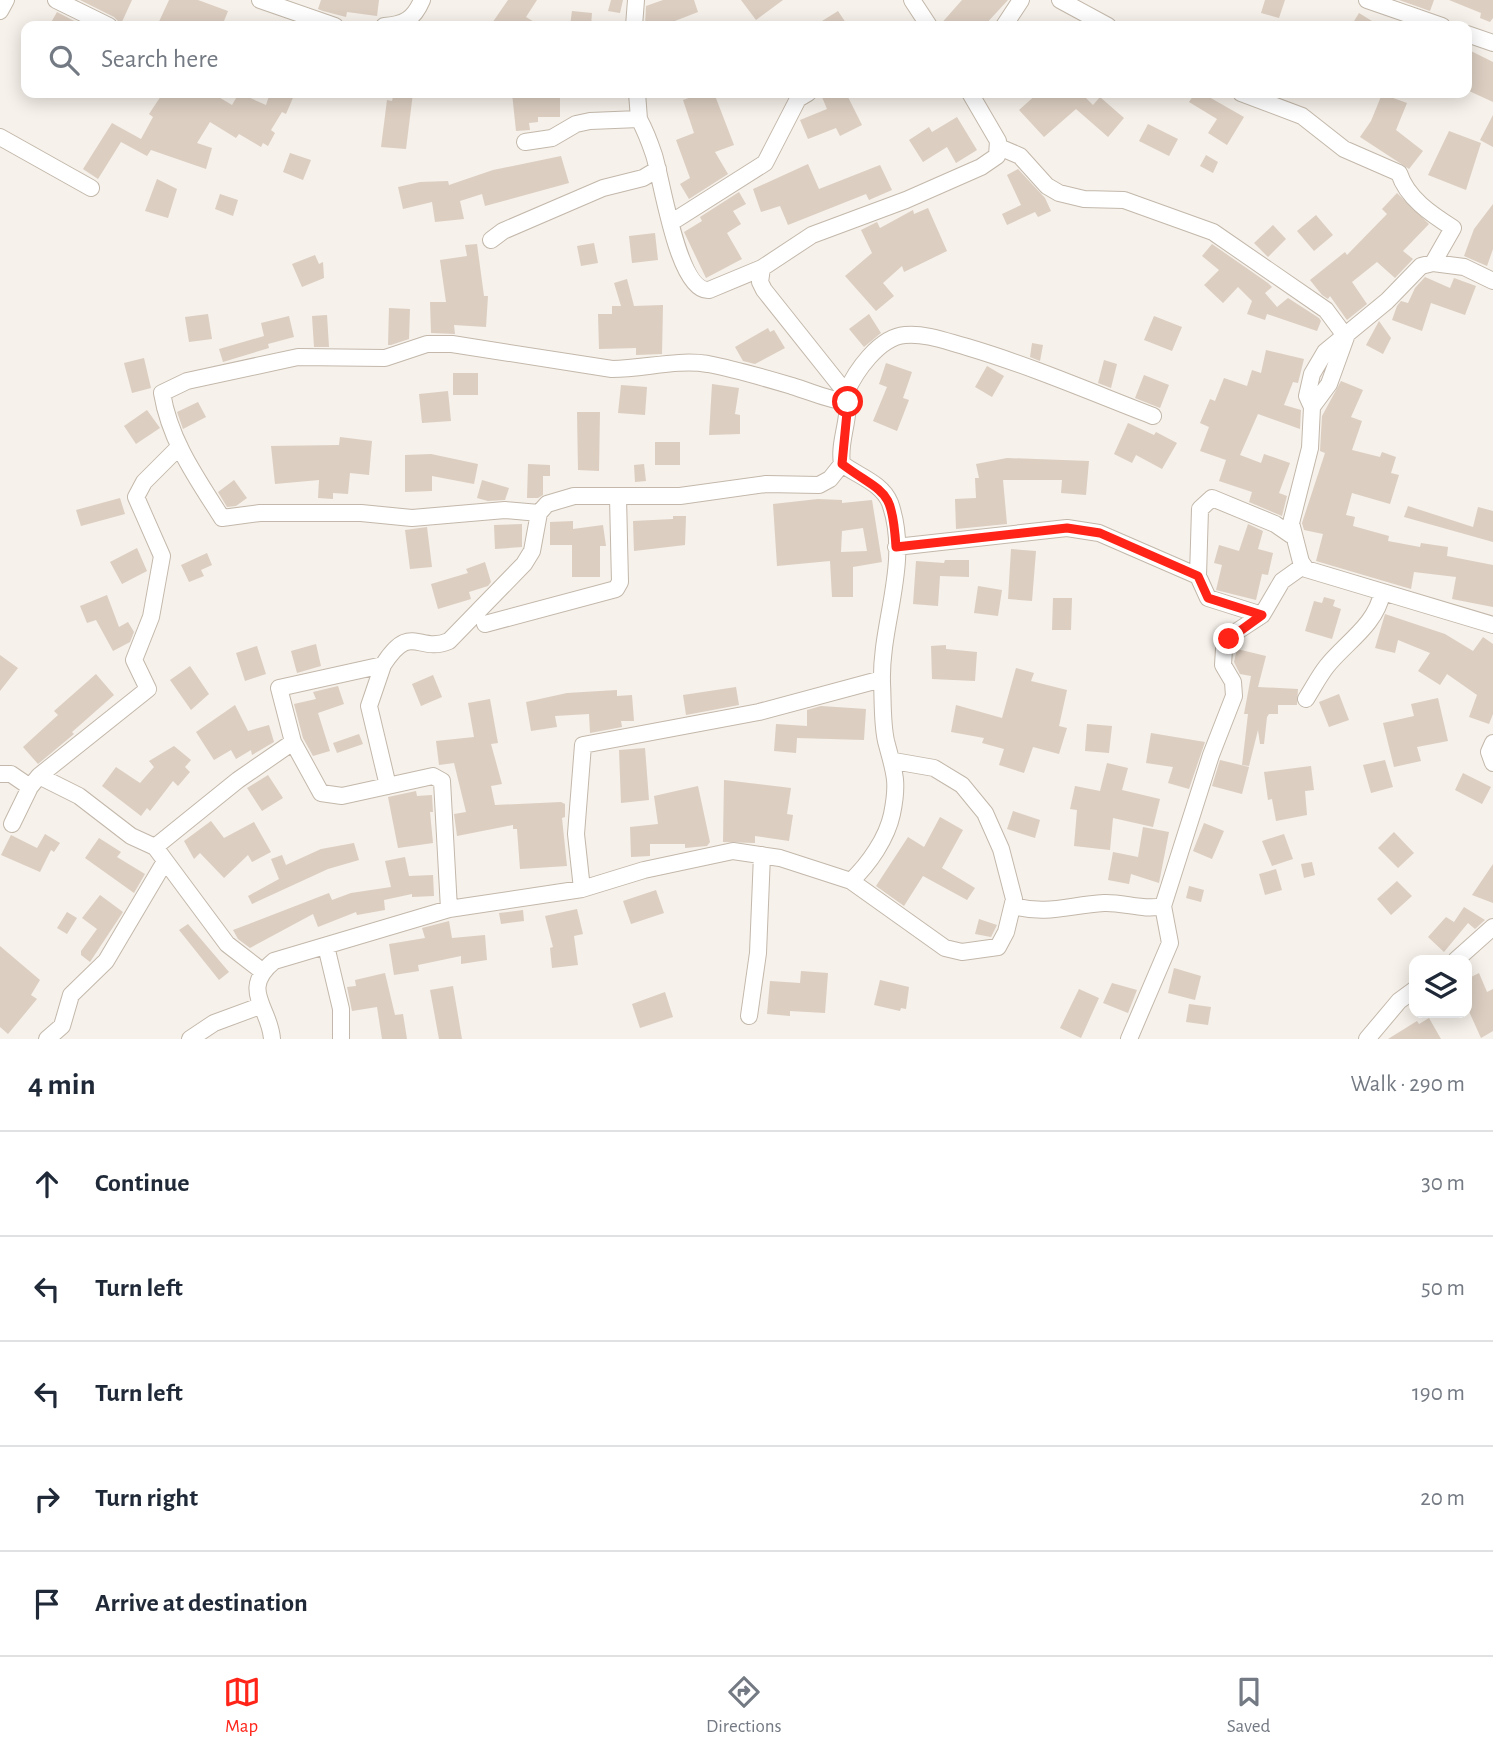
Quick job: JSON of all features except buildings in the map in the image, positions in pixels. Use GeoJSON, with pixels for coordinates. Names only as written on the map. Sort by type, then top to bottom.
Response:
{"type":"FeatureCollection","features":[{"type":"Feature","properties":{"kind":"street"},"geometry":{"type":"LineString","coordinates":[[0,11],[6,0]]}},
{"type":"Feature","properties":{"kind":"street"},"geometry":{"type":"LineString","coordinates":[[56,0],[99,21]]}},
{"type":"Feature","properties":{"kind":"street"},"geometry":{"type":"LineString","coordinates":[[260,0],[320,21]]}},
{"type":"Feature","properties":{"kind":"street"},"geometry":{"type":"LineString","coordinates":[[407,21],[417,12],[422,0]]}},
{"type":"Feature","properties":{"kind":"street"},"geometry":{"type":"LineString","coordinates":[[634,21],[636,0]]}},
{"type":"Feature","properties":{"kind":"street"},"geometry":{"type":"LineString","coordinates":[[912,0],[926,21]]}},
{"type":"Feature","properties":{"kind":"street"},"geometry":{"type":"LineString","coordinates":[[1007,21],[1021,0]]}},
{"type":"Feature","properties":{"kind":"street"},"geometry":{"type":"LineString","coordinates":[[1060,0],[1099,21]]}},
{"type":"Feature","properties":{"kind":"street"},"geometry":{"type":"LineString","coordinates":[[1367,0],[1428,21]]}},
{"type":"Feature","properties":{"kind":"street"},"geometry":{"type":"LineString","coordinates":[[1472,36],[1493,43]]}},
{"type":"Feature","properties":{"kind":"street"},"geometry":{"type":"LineString","coordinates":[[637,98],[639,119],[658,169],[681,260],[701,291],[762,268],[812,235],[906,200],[981,167],[997,156],[999,147]]}},
{"type":"Feature","properties":{"kind":"street"},"geometry":{"type":"LineString","coordinates":[[672,222],[765,163],[800,98]]}},
{"type":"Feature","properties":{"kind":"street"},"geometry":{"type":"LineString","coordinates":[[973,98],[999,147],[1020,156],[1047,186],[1059,193],[1084,199],[1124,200],[1213,232],[1326,310],[1346,337]]}},
{"type":"Feature","properties":{"kind":"street"},"geometry":{"type":"LineString","coordinates":[[1254,98],[1302,116],[1344,149],[1399,173],[1403,186],[1424,210],[1453,228],[1433,263]]}},
{"type":"Feature","properties":{"kind":"street"},"geometry":{"type":"LineString","coordinates":[[525,142],[552,138],[576,124],[590,121],[639,119]]}},
{"type":"Feature","properties":{"kind":"street"},"geometry":{"type":"LineString","coordinates":[[0,137],[91,188]]}},
{"type":"Feature","properties":{"kind":"street"},"geometry":{"type":"LineString","coordinates":[[491,240],[503,231],[603,188],[643,178],[658,169]]}},
{"type":"Feature","properties":{"kind":"street"},"geometry":{"type":"LineString","coordinates":[[1493,281],[1464,267],[1433,263],[1412,273],[1387,301],[1325,352],[1312,374],[1307,396],[1312,407],[1310,448],[1291,523],[1291,535],[1303,566],[1382,593],[1493,625]]}},
{"type":"Feature","properties":{"kind":"street"},"geometry":{"type":"LineString","coordinates":[[762,268],[760,282],[764,290],[847,398]]}},
{"type":"Feature","properties":{"kind":"street"},"geometry":{"type":"LineString","coordinates":[[388,786],[369,706],[383,665],[394,648],[405,642],[416,639],[441,644],[466,625],[524,564],[532,551],[539,513],[547,504],[574,496],[680,496],[766,484],[819,485],[830,479],[842,464],[847,398],[854,375],[881,347],[903,334],[933,337],[1017,362],[1153,416]]}},
{"type":"Feature","properties":{"kind":"street"},"geometry":{"type":"LineString","coordinates":[[539,513],[505,510],[412,518],[361,513],[260,513],[222,518],[178,448],[167,423],[162,393],[187,381],[298,357],[385,358],[427,344],[452,344],[612,369],[634,369],[670,362],[708,364],[792,386],[825,399],[847,398]]}},
{"type":"Feature","properties":{"kind":"street"},"geometry":{"type":"LineString","coordinates":[[12,824],[34,782],[148,689],[134,660],[151,617],[162,556],[136,497],[144,482],[178,448]]}},
{"type":"Feature","properties":{"kind":"street"},"geometry":{"type":"LineString","coordinates":[[842,464],[881,488],[890,502],[897,565],[882,678],[886,740],[894,761],[896,779],[892,816],[880,843],[851,881]]}},
{"type":"Feature","properties":{"kind":"street"},"geometry":{"type":"LineString","coordinates":[[485,624],[616,589],[621,582],[618,497]]}},
{"type":"Feature","properties":{"kind":"street"},"geometry":{"type":"LineString","coordinates":[[1262,615],[1208,598],[1198,576],[1200,509],[1212,498],[1275,524],[1291,535]]}},
{"type":"Feature","properties":{"kind":"street"},"geometry":{"type":"LineString","coordinates":[[896,547],[1067,528],[1100,533],[1198,576]]}},
{"type":"Feature","properties":{"kind":"street"},"geometry":{"type":"LineString","coordinates":[[1129,1039],[1170,943],[1163,906],[1211,755],[1234,696],[1233,682],[1223,665],[1224,649],[1236,632],[1262,615],[1282,581],[1303,566]]}},
{"type":"Feature","properties":{"kind":"street"},"geometry":{"type":"LineString","coordinates":[[1306,699],[1327,666],[1380,605],[1382,593]]}},
{"type":"Feature","properties":{"kind":"street"},"geometry":{"type":"LineString","coordinates":[[383,665],[279,688],[293,742],[321,793],[342,796],[433,776],[442,781],[449,909]]}},
{"type":"Feature","properties":{"kind":"street"},"geometry":{"type":"LineString","coordinates":[[582,889],[576,834],[583,745],[759,712],[882,678]]}},
{"type":"Feature","properties":{"kind":"street"},"geometry":{"type":"LineString","coordinates":[[155,847],[238,780],[293,742]]}},
{"type":"Feature","properties":{"kind":"street"},"geometry":{"type":"LineString","coordinates":[[1493,743],[1489,752],[1493,763]]}},
{"type":"Feature","properties":{"kind":"street"},"geometry":{"type":"LineString","coordinates":[[272,1039],[271,1029],[260,1006],[257,986],[262,971],[274,961],[449,909],[582,889],[644,870],[733,851],[780,858],[851,881],[945,948],[962,952],[998,947],[1006,932],[1014,899],[1001,849],[985,813],[962,786],[934,768],[894,761]]}},
{"type":"Feature","properties":{"kind":"street"},"geometry":{"type":"LineString","coordinates":[[0,774],[11,774],[79,796],[131,836],[155,847],[164,863],[227,944],[262,971]]}},
{"type":"Feature","properties":{"kind":"street"},"geometry":{"type":"LineString","coordinates":[[749,1016],[758,953],[762,855]]}},
{"type":"Feature","properties":{"kind":"street"},"geometry":{"type":"LineString","coordinates":[[47,1039],[62,1026],[71,995],[106,961],[164,863]]}},
{"type":"Feature","properties":{"kind":"street"},"geometry":{"type":"LineString","coordinates":[[1013,906],[1053,912],[1104,904],[1154,909],[1163,906]]}},
{"type":"Feature","properties":{"kind":"street"},"geometry":{"type":"LineString","coordinates":[[1462,955],[1493,927]]}},
{"type":"Feature","properties":{"kind":"street"},"geometry":{"type":"LineString","coordinates":[[327,946],[341,1009],[341,1039]]}},
{"type":"Feature","properties":{"kind":"street"},"geometry":{"type":"LineString","coordinates":[[1367,1039],[1399,1001],[1409,994]]}},
{"type":"Feature","properties":{"kind":"street"},"geometry":{"type":"LineString","coordinates":[[190,1039],[214,1023],[260,1006]]}},
{"type":"Feature","properties":{"kind":"street"},"geometry":{"type":"LineString","coordinates":[[62,1026],[74,1039]]}},
{"type":"Feature","properties":{"kind":"route"},"geometry":{"type":"LineString","coordinates":[[848,402],[849,414],[840,455],[842,464],[881,488],[890,502],[896,547],[1067,528],[1100,533],[1198,576],[1208,598],[1262,615],[1229,639]]}}]}
